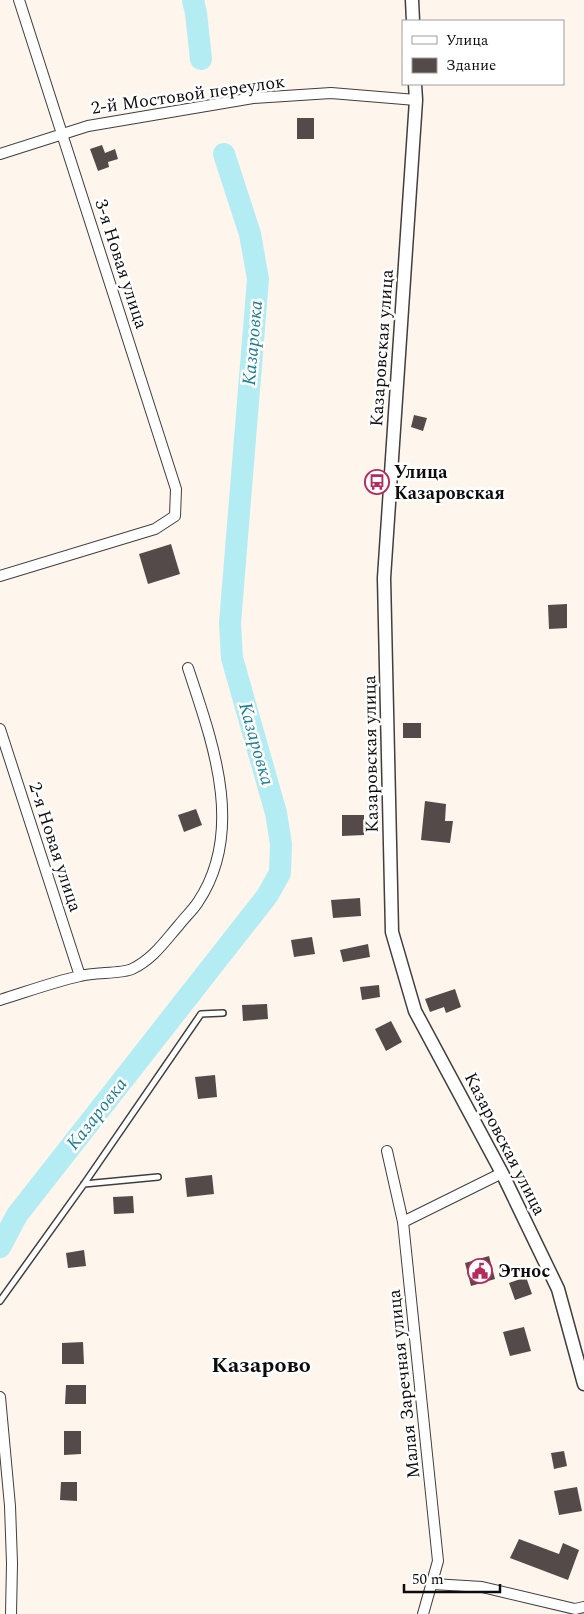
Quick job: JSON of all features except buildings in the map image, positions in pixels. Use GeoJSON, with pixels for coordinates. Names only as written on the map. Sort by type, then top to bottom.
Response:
{"type":"FeatureCollection","features":[{"type":"Feature","properties":{"kind":"street","name":"3-я Новая улица"},"geometry":{"type":"LineString","coordinates":[[0,576],[155,530],[175,516],[176,489],[19,0]]}},
{"type":"Feature","properties":{"kind":"street"},"geometry":{"type":"LineString","coordinates":[[412,0],[413,20]]}},
{"type":"Feature","properties":{"kind":"street","name":"Казаровская улица"},"geometry":{"type":"LineString","coordinates":[[415,85],[416,100],[384,578],[392,932],[415,1011],[502,1173],[558,1289],[584,1384]]}},
{"type":"Feature","properties":{"kind":"street","name":"2-й Мостовой переулок"},"geometry":{"type":"LineString","coordinates":[[0,154],[88,126],[253,98],[331,93],[416,100]]}},
{"type":"Feature","properties":{"kind":"street"},"geometry":{"type":"LineString","coordinates":[[0,1000],[80,976],[130,970],[142,964],[152,956],[198,901],[219,855],[222,831],[222,806],[213,746],[188,668]]}},
{"type":"Feature","properties":{"kind":"street","name":"2-я Новая улица"},"geometry":{"type":"LineString","coordinates":[[0,729],[80,976]]}},
{"type":"Feature","properties":{"kind":"street","name":"Малая Заречная улица"},"geometry":{"type":"LineString","coordinates":[[388,1151],[403,1222],[438,1561],[423,1614]]}},
{"type":"Feature","properties":{"kind":"street"},"geometry":{"type":"LineString","coordinates":[[403,1222],[502,1173]]}},
{"type":"Feature","properties":{"kind":"street"},"geometry":{"type":"LineString","coordinates":[[0,1397],[10,1506],[11,1614]]}},
{"type":"Feature","properties":{"kind":"street"},"geometry":{"type":"LineString","coordinates":[[432,1584],[482,1587],[577,1610]]}},
{"type":"Feature","properties":{"kind":"lane"},"geometry":{"type":"LineString","coordinates":[[0,1301],[84,1184],[201,1014],[223,1013]]}},
{"type":"Feature","properties":{"kind":"lane"},"geometry":{"type":"LineString","coordinates":[[84,1184],[158,1177]]}},
{"type":"Feature","properties":{"kind":"waterway","name":"Казаровка"},"geometry":{"type":"LineString","coordinates":[[193,0],[201,59]]}},
{"type":"Feature","properties":{"kind":"waterway","name":"Казаровка"},"geometry":{"type":"LineString","coordinates":[[0,1247],[17,1215],[267,896],[280,873],[281,844],[276,813],[232,658],[230,623],[258,279],[250,234],[224,154]]}},
{"type":"Feature","properties":{"kind":"place","name":"Улица Казаровская"},"geometry":{"type":"Point","coordinates":[377,482]}},
{"type":"Feature","properties":{"kind":"place","name":"Этнос"},"geometry":{"type":"Point","coordinates":[480,1271]}},
{"type":"Feature","properties":{"kind":"district","name":"Казарово"},"geometry":{"type":"Point","coordinates":[261,1365]}}]}
